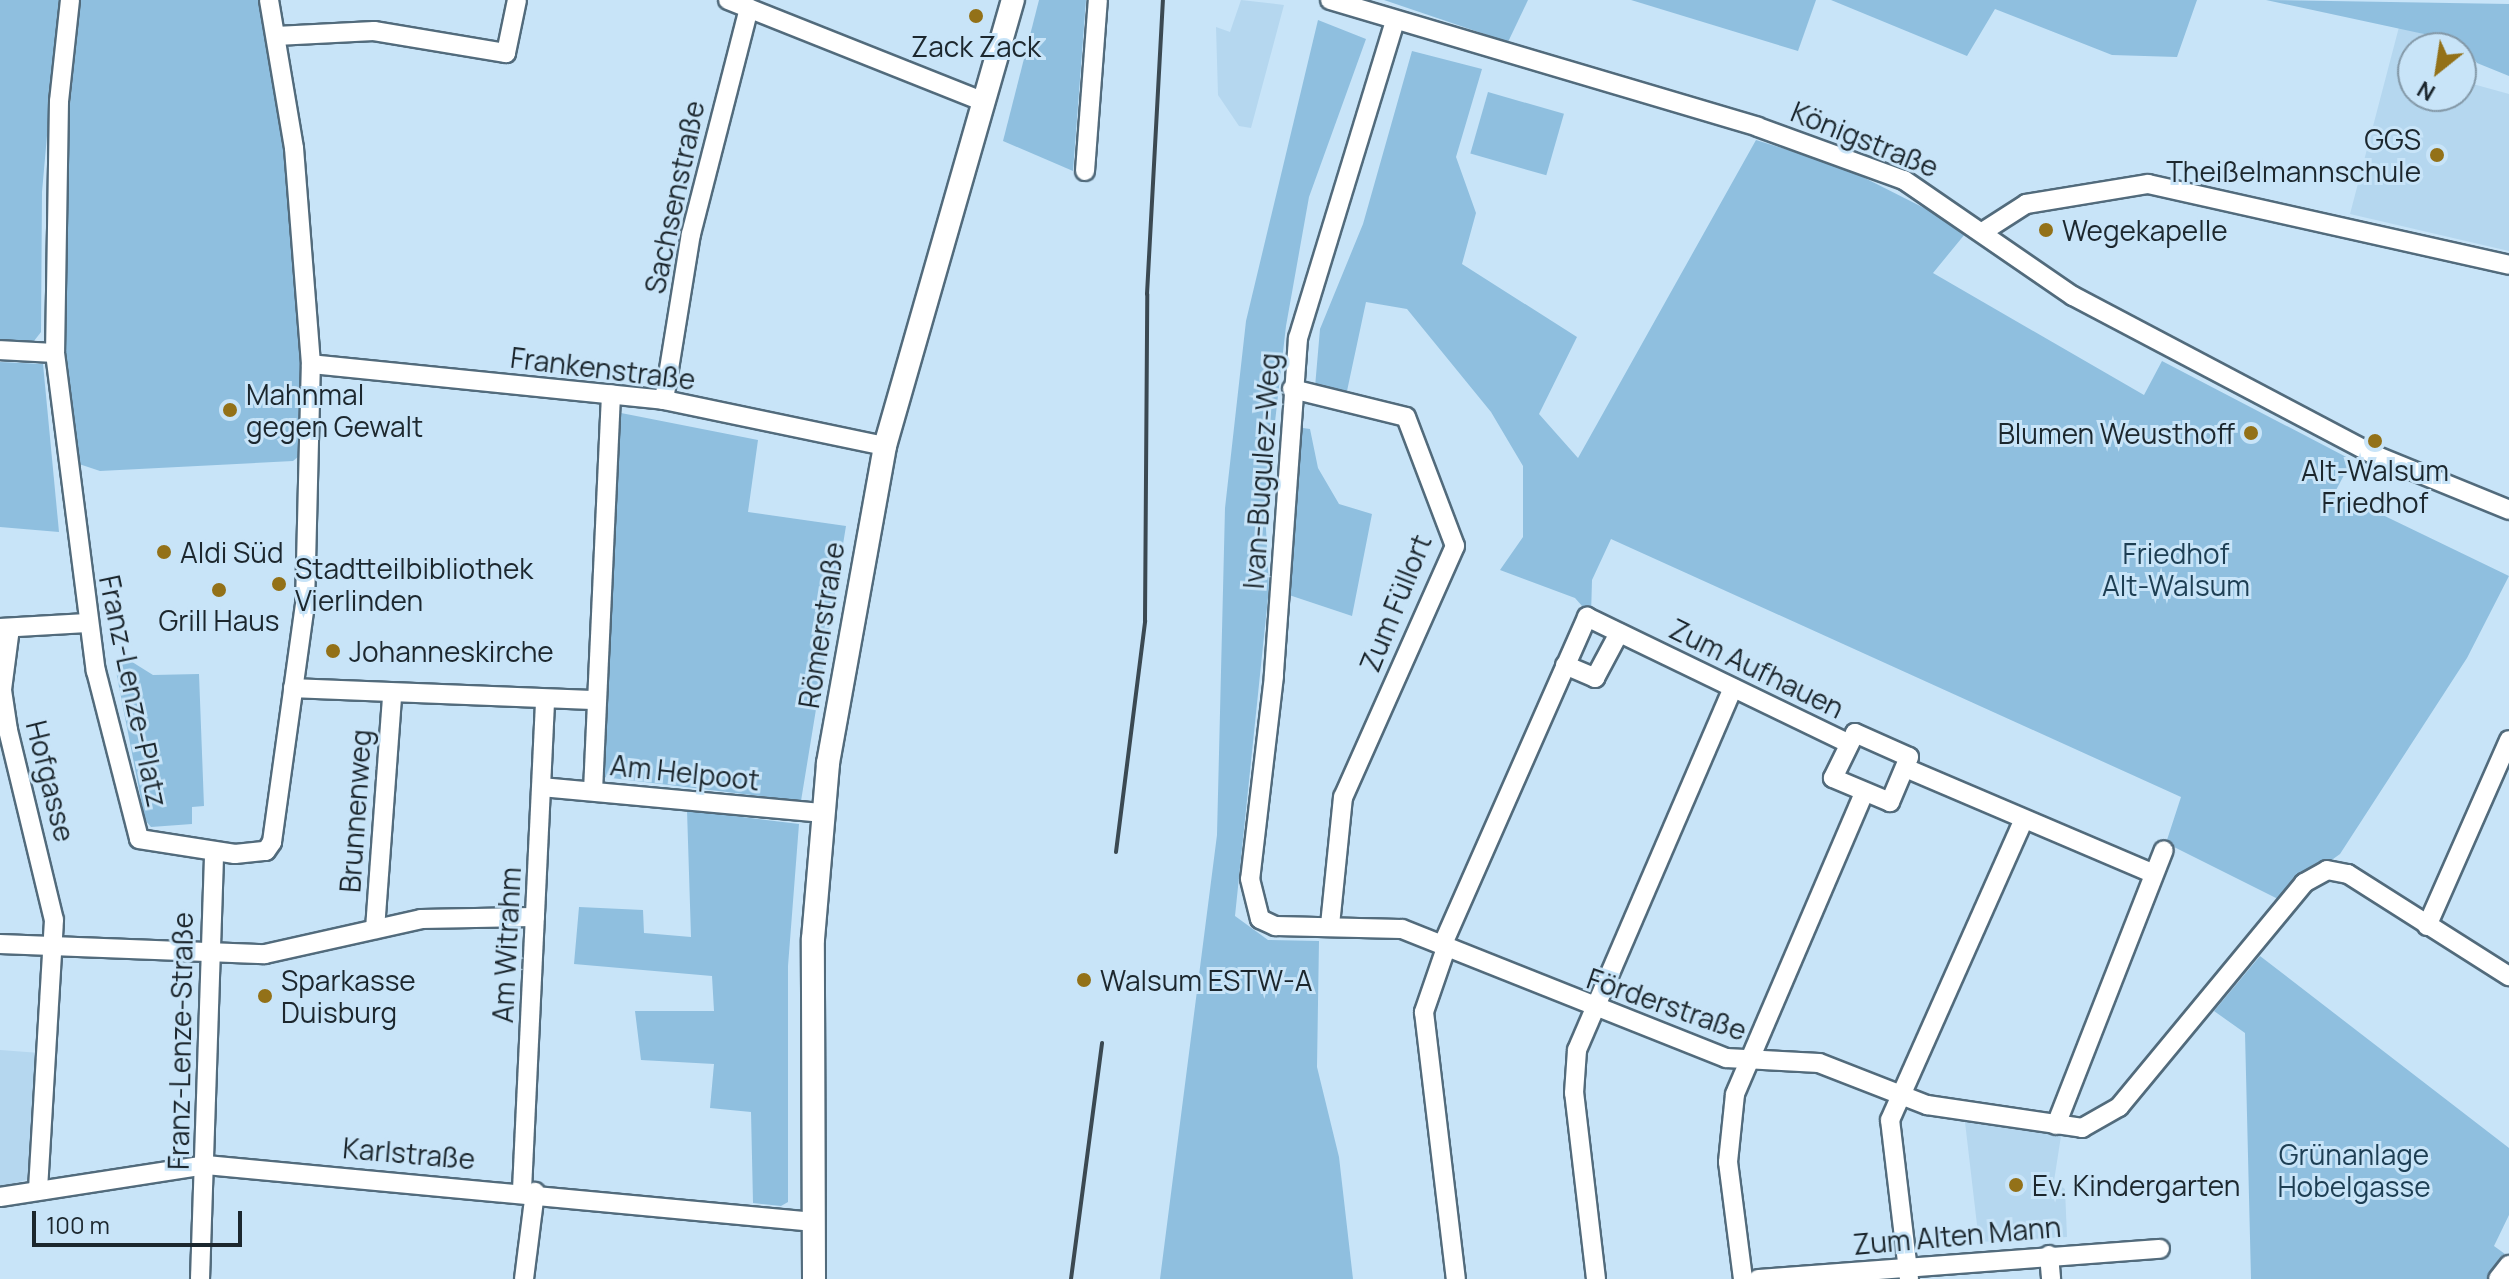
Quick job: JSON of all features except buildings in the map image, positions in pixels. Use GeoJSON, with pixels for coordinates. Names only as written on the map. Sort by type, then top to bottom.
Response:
{"type":"FeatureCollection","features":[{"type":"Feature","properties":{"kind":"main road","name":"Römerstraße"},"geometry":{"type":"LineString","coordinates":[[814,1279],[813,939],[823,813],[885,446],[1013,0]]}},
{"type":"Feature","properties":{"kind":"street","name":"Franz-Lenze-Platz"},"geometry":{"type":"LineString","coordinates":[[70,0],[59,101],[55,353],[87,623],[139,839],[214,853],[269,848],[305,605],[311,364],[302,221],[269,0]]}},
{"type":"Feature","properties":{"kind":"street"},"geometry":{"type":"LineString","coordinates":[[276,36],[374,31],[506,53],[517,0]]}},
{"type":"Feature","properties":{"kind":"street"},"geometry":{"type":"LineString","coordinates":[[728,0],[984,102]]}},
{"type":"Feature","properties":{"kind":"street"},"geometry":{"type":"LineString","coordinates":[[1085,171],[1098,0]]}},
{"type":"Feature","properties":{"kind":"street","name":"Königstraße"},"geometry":{"type":"LineString","coordinates":[[1330,0],[1845,157],[1904,180],[1984,231],[2073,296],[2377,456],[2509,510]]}},
{"type":"Feature","properties":{"kind":"street","name":"Sachsenstraße"},"geometry":{"type":"LineString","coordinates":[[664,400],[691,234],[749,8]]}},
{"type":"Feature","properties":{"kind":"street","name":"Ivan-Bugulez-Weg"},"geometry":{"type":"LineString","coordinates":[[1275,926],[1260,919],[1250,879],[1274,676],[1292,389],[1305,312],[1395,21]]}},
{"type":"Feature","properties":{"kind":"street"},"geometry":{"type":"LineString","coordinates":[[1984,231],[2026,204],[2148,184],[2509,265]]}},
{"type":"Feature","properties":{"kind":"street"},"geometry":{"type":"LineString","coordinates":[[0,350],[55,353]]}},
{"type":"Feature","properties":{"kind":"street","name":"Frankenstraße"},"geometry":{"type":"LineString","coordinates":[[311,364],[664,400],[885,446]]}},
{"type":"Feature","properties":{"kind":"street","name":"Zum Füllort"},"geometry":{"type":"LineString","coordinates":[[1292,389],[1406,417],[1455,546],[1343,797],[1330,925]]}},
{"type":"Feature","properties":{"kind":"street"},"geometry":{"type":"LineString","coordinates":[[593,791],[611,394]]}},
{"type":"Feature","properties":{"kind":"street","name":"Zum Aufhauen"},"geometry":{"type":"LineString","coordinates":[[1565,665],[1587,617],[1846,742],[1855,733],[1909,757],[1908,769],[2154,874]]}},
{"type":"Feature","properties":{"kind":"street"},"geometry":{"type":"LineString","coordinates":[[5,628],[87,623]]}},
{"type":"Feature","properties":{"kind":"street","name":"Hofgasse"},"geometry":{"type":"LineString","coordinates":[[5,628],[2,690],[43,862],[52,946],[38,1188]]}},
{"type":"Feature","properties":{"kind":"street"},"geometry":{"type":"LineString","coordinates":[[1456,1279],[1424,1012],[1444,947],[1565,665],[1595,678],[1619,633]]}},
{"type":"Feature","properties":{"kind":"street"},"geometry":{"type":"LineString","coordinates":[[293,688],[392,697],[545,703],[596,700]]}},
{"type":"Feature","properties":{"kind":"street"},"geometry":{"type":"LineString","coordinates":[[1596,1279],[1574,1093],[1577,1050],[1592,1009],[1733,688]]}},
{"type":"Feature","properties":{"kind":"street","name":"Brunnenweg"},"geometry":{"type":"LineString","coordinates":[[375,929],[392,697]]}},
{"type":"Feature","properties":{"kind":"street","name":"Am Witrahm"},"geometry":{"type":"LineString","coordinates":[[524,1279],[545,703]]}},
{"type":"Feature","properties":{"kind":"street"},"geometry":{"type":"LineString","coordinates":[[2509,740],[2427,926],[2509,976]]}},
{"type":"Feature","properties":{"kind":"street"},"geometry":{"type":"LineString","coordinates":[[1846,742],[1833,778],[1863,795],[1890,802],[1908,769]]}},
{"type":"Feature","properties":{"kind":"street","name":"Am Helpoot"},"geometry":{"type":"LineString","coordinates":[[542,787],[823,813]]}},
{"type":"Feature","properties":{"kind":"street"},"geometry":{"type":"LineString","coordinates":[[1743,1279],[1727,1131],[1747,1062],[1863,795]]}},
{"type":"Feature","properties":{"kind":"street"},"geometry":{"type":"LineString","coordinates":[[1908,1273],[1890,1131],[1900,1097],[2024,819]]}},
{"type":"Feature","properties":{"kind":"street"},"geometry":{"type":"LineString","coordinates":[[2056,1125],[2164,850]]}},
{"type":"Feature","properties":{"kind":"street","name":"Franz-Lenze-Straße"},"geometry":{"type":"LineString","coordinates":[[200,1279],[214,853]]}},
{"type":"Feature","properties":{"kind":"street","name":"Förderstraße"},"geometry":{"type":"LineString","coordinates":[[1275,926],[1402,929],[1592,1009],[1626,1015],[1747,1062],[1819,1063],[1900,1097],[2056,1125],[2091,1125],[2119,1107],[2315,875],[2348,874],[2427,926]]}},
{"type":"Feature","properties":{"kind":"street"},"geometry":{"type":"LineString","coordinates":[[0,944],[212,953],[279,952],[451,915],[535,917]]}},
{"type":"Feature","properties":{"kind":"street","name":"Karlstraße"},"geometry":{"type":"LineString","coordinates":[[0,1197],[38,1188],[206,1165],[529,1191],[814,1222]]}},
{"type":"Feature","properties":{"kind":"street","name":"Zum Alten Mann"},"geometry":{"type":"LineString","coordinates":[[1758,1279],[1908,1273],[2049,1255],[2160,1249]]}},
{"type":"Feature","properties":{"kind":"street"},"geometry":{"type":"LineString","coordinates":[[2049,1255],[2051,1279]]}},
{"type":"Feature","properties":{"kind":"street"},"geometry":{"type":"LineString","coordinates":[[2498,1279],[2509,1265]]}},
{"type":"Feature","properties":{"kind":"shaded area"},"geometry":{"type":"Polygon","coordinates":[[[1241,0],[1284,5],[1251,128],[1239,126],[1218,95],[1216,27],[1230,32],[1241,0]]]}},
{"type":"Feature","properties":{"kind":"shaded area","name":"GGS Theißelmannschule"},"geometry":{"type":"Polygon","coordinates":[[[2399,27],[2417,32],[2398,32],[2399,27]]]}},
{"type":"Feature","properties":{"kind":"shaded area","name":"GGS Theißelmannschule"},"geometry":{"type":"Polygon","coordinates":[[[2397,35],[2397,112],[2477,112],[2477,85],[2509,94],[2509,251],[2350,214],[2397,35]]]}},
{"type":"Feature","properties":{"kind":"shaded area"},"geometry":{"type":"Polygon","coordinates":[[[0,1050],[40,1053],[33,1178],[0,1187],[0,1050]]]}},
{"type":"Feature","properties":{"kind":"shaded area","name":"Ev. Kindergarten"},"geometry":{"type":"Polygon","coordinates":[[[1965,1122],[2061,1136],[2054,1181],[2065,1189],[2067,1237],[1979,1242],[1965,1122]]]}},
{"type":"Feature","properties":{"kind":"green space"},"geometry":{"type":"Polygon","coordinates":[[[0,0],[59,0],[42,192],[41,332],[34,341],[0,340],[0,0]]]}},
{"type":"Feature","properties":{"kind":"green space"},"geometry":{"type":"Polygon","coordinates":[[[81,0],[263,0],[292,169],[304,452],[293,461],[100,471],[76,463],[64,348],[70,104],[81,0]]]}},
{"type":"Feature","properties":{"kind":"green space"},"geometry":{"type":"Polygon","coordinates":[[[1039,0],[1086,0],[1073,171],[1003,141],[1039,0]]]}},
{"type":"Feature","properties":{"kind":"green space"},"geometry":{"type":"Polygon","coordinates":[[[1384,0],[1528,0],[1508,42],[1384,0]]]}},
{"type":"Feature","properties":{"kind":"green space"},"geometry":{"type":"Polygon","coordinates":[[[1631,0],[1816,0],[1798,51],[1631,0]]]}},
{"type":"Feature","properties":{"kind":"green space"},"geometry":{"type":"Polygon","coordinates":[[[1831,0],[2197,0],[2177,57],[2112,55],[1995,9],[1967,56],[1831,0]]]}},
{"type":"Feature","properties":{"kind":"green space"},"geometry":{"type":"Polygon","coordinates":[[[2266,0],[2509,4],[2509,76],[2477,63],[2477,32],[2415,32],[2266,0]]]}},
{"type":"Feature","properties":{"kind":"green space"},"geometry":{"type":"Polygon","coordinates":[[[1318,20],[1366,39],[1309,197],[1286,326],[1265,509],[1269,588],[1235,916],[1268,940],[1319,941],[1317,1067],[1339,1157],[1353,1279],[1160,1279],[1217,835],[1225,508],[1246,321],[1318,20]]]}},
{"type":"Feature","properties":{"kind":"green space","name":"Friedhof Alt-Walsum"},"geometry":{"type":"Polygon","coordinates":[[[1412,51],[1482,69],[1456,157],[1476,213],[1462,264],[1577,337],[1539,414],[1578,458],[1756,140],[1843,167],[1940,216],[1965,234],[1933,273],[2144,395],[2162,361],[2352,460],[2335,492],[2509,576],[2467,658],[2340,854],[2278,899],[2166,843],[2181,797],[1611,539],[1592,580],[1591,616],[1575,598],[1500,570],[1523,537],[1523,466],[1491,412],[1407,309],[1366,302],[1347,391],[1315,387],[1320,329],[1363,224],[1412,51]]]}},
{"type":"Feature","properties":{"kind":"green space"},"geometry":{"type":"Polygon","coordinates":[[[1488,92],[1564,114],[1546,175],[1470,154],[1488,92]]]}},
{"type":"Feature","properties":{"kind":"green space"},"geometry":{"type":"Polygon","coordinates":[[[0,362],[43,364],[59,532],[0,527],[0,362]]]}},
{"type":"Feature","properties":{"kind":"green space"},"geometry":{"type":"Polygon","coordinates":[[[621,413],[758,440],[748,512],[846,526],[801,801],[603,777],[621,413]]]}},
{"type":"Feature","properties":{"kind":"green space"},"geometry":{"type":"Polygon","coordinates":[[[1296,427],[1310,429],[1318,468],[1339,504],[1372,514],[1352,616],[1289,595],[1296,427]]]}},
{"type":"Feature","properties":{"kind":"green space"},"geometry":{"type":"Polygon","coordinates":[[[129,660],[153,675],[199,674],[204,806],[192,807],[192,824],[151,827],[145,820],[114,661],[129,660]]]}},
{"type":"Feature","properties":{"kind":"green space"},"geometry":{"type":"Polygon","coordinates":[[[687,810],[799,824],[788,966],[788,1202],[781,1206],[753,1203],[751,1112],[710,1108],[714,1064],[641,1060],[635,1011],[714,1011],[712,976],[574,964],[579,907],[643,910],[644,933],[691,937],[687,810]]]}},
{"type":"Feature","properties":{"kind":"green space","name":"Grünanlage Hobelgasse"},"geometry":{"type":"Polygon","coordinates":[[[2260,956],[2509,1148],[2509,1215],[2494,1246],[2505,1254],[2490,1279],[2251,1279],[2245,1033],[2214,1011],[2260,956]]]}},
{"type":"Feature","properties":{"kind":"railway"},"geometry":{"type":"LineString","coordinates":[[1116,852],[1145,621],[1147,294],[1163,0]]}},
{"type":"Feature","properties":{"kind":"railway"},"geometry":{"type":"LineString","coordinates":[[1071,1279],[1102,1043]]}},
{"type":"Feature","properties":{"kind":"place","name":"Zack Zack"},"geometry":{"type":"Point","coordinates":[976,16]}},
{"type":"Feature","properties":{"kind":"place","name":"GGS Theißelmannschule"},"geometry":{"type":"Point","coordinates":[2437,155]}},
{"type":"Feature","properties":{"kind":"place","name":"Wegekapelle"},"geometry":{"type":"Point","coordinates":[2046,230]}},
{"type":"Feature","properties":{"kind":"place","name":"Mahnmal gegen Gewalt"},"geometry":{"type":"Point","coordinates":[230,410]}},
{"type":"Feature","properties":{"kind":"place","name":"Blumen Weusthoff"},"geometry":{"type":"Point","coordinates":[2251,433]}},
{"type":"Feature","properties":{"kind":"place","name":"Alt-Walsum Friedhof"},"geometry":{"type":"Point","coordinates":[2375,441]}},
{"type":"Feature","properties":{"kind":"place","name":"Aldi Süd"},"geometry":{"type":"Point","coordinates":[164,552]}},
{"type":"Feature","properties":{"kind":"place","name":"Stadtteilbibliothek Vierlinden"},"geometry":{"type":"Point","coordinates":[279,584]}},
{"type":"Feature","properties":{"kind":"place","name":"Grill Haus"},"geometry":{"type":"Point","coordinates":[219,590]}},
{"type":"Feature","properties":{"kind":"place","name":"Johanneskirche"},"geometry":{"type":"Point","coordinates":[333,651]}},
{"type":"Feature","properties":{"kind":"place","name":"Walsum ESTW-A"},"geometry":{"type":"Point","coordinates":[1084,980]}},
{"type":"Feature","properties":{"kind":"place","name":"Sparkasse Duisburg"},"geometry":{"type":"Point","coordinates":[265,996]}},
{"type":"Feature","properties":{"kind":"place","name":"Ev. Kindergarten"},"geometry":{"type":"Point","coordinates":[2016,1185]}}]}
